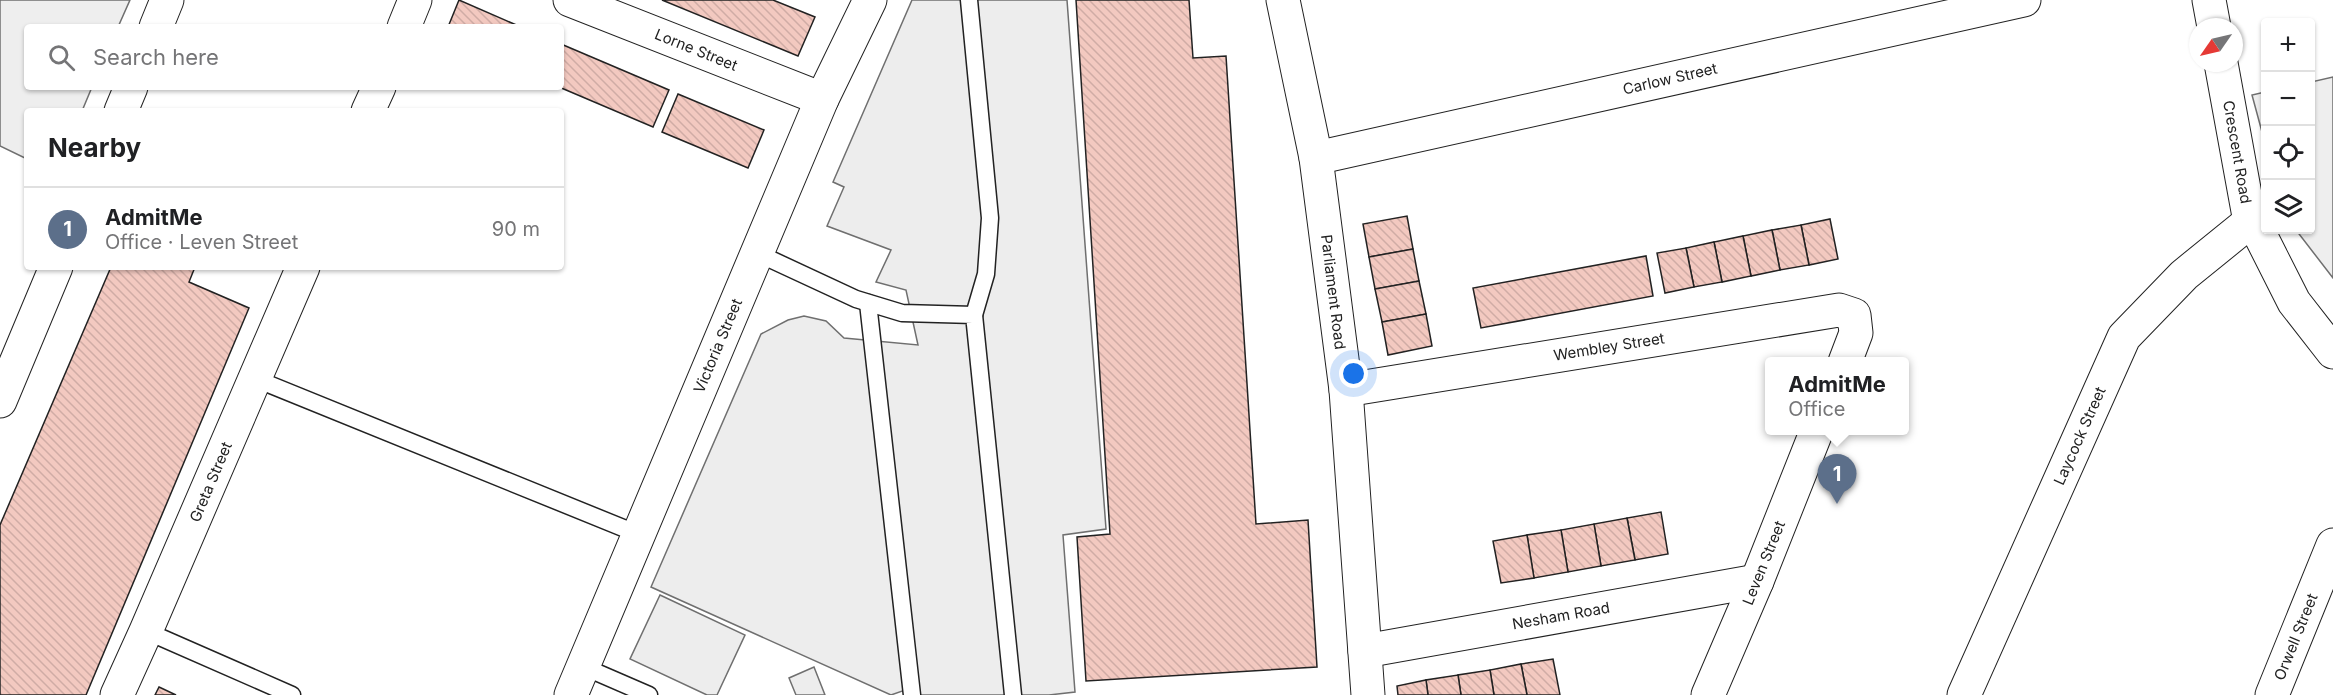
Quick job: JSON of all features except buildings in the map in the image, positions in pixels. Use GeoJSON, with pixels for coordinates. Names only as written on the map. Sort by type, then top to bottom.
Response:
{"type":"FeatureCollection","features":[{"type":"Feature","properties":{"kind":"street"},"geometry":{"type":"LineString","coordinates":[[157,24],[167,0]]}},
{"type":"Feature","properties":{"kind":"street"},"geometry":{"type":"LineString","coordinates":[[405,24],[415,0]]}},
{"type":"Feature","properties":{"kind":"street","name":"Lorne Street"},"geometry":{"type":"LineString","coordinates":[[570,0],[822,99]]}},
{"type":"Feature","properties":{"kind":"street","name":"Victoria Street"},"geometry":{"type":"LineString","coordinates":[[577,680],[822,99],[870,0]]}},
{"type":"Feature","properties":{"kind":"street","name":"Parliament Road"},"geometry":{"type":"LineString","coordinates":[[1283,0],[1316,158],[1346,390],[1368,695]]}},
{"type":"Feature","properties":{"kind":"street","name":"Carlow Street"},"geometry":{"type":"LineString","coordinates":[[1316,158],[2024,0]]}},
{"type":"Feature","properties":{"kind":"street"},"geometry":{"type":"LineString","coordinates":[[2209,0],[2212,18]]}},
{"type":"Feature","properties":{"kind":"street","name":"Crescent Road"},"geometry":{"type":"LineString","coordinates":[[2223,72],[2248,211],[2294,302],[2333,352]]}},
{"type":"Feature","properties":{"kind":"street"},"geometry":{"type":"LineString","coordinates":[[122,108],[130,90]]}},
{"type":"Feature","properties":{"kind":"street"},"geometry":{"type":"LineString","coordinates":[[369,108],[377,90]]}},
{"type":"Feature","properties":{"kind":"street","name":"Laycock Street"},"geometry":{"type":"LineString","coordinates":[[1964,695],[2124,338],[2184,275],[2253,219]]}},
{"type":"Feature","properties":{"kind":"street"},"geometry":{"type":"LineString","coordinates":[[0,401],[55,270]]}},
{"type":"Feature","properties":{"kind":"street","name":"Greta Street"},"geometry":{"type":"LineString","coordinates":[[117,695],[302,270]]}},
{"type":"Feature","properties":{"kind":"street","name":"Wembley Street"},"geometry":{"type":"LineString","coordinates":[[1346,390],[1839,310],[1854,315],[1851,347]]}},
{"type":"Feature","properties":{"kind":"street","name":"Leven Street"},"geometry":{"type":"LineString","coordinates":[[1708,695],[1757,581],[1815,435]]}},
{"type":"Feature","properties":{"kind":"street","name":"Orwell Street"},"geometry":{"type":"LineString","coordinates":[[2272,695],[2333,545]]}},
{"type":"Feature","properties":{"kind":"street","name":"Nesham Road"},"geometry":{"type":"LineString","coordinates":[[1365,651],[1757,581]]}},
{"type":"Feature","properties":{"kind":"lane"},"geometry":{"type":"LineString","coordinates":[[969,0],[990,218],[986,274],[974,315],[1013,695]]}},
{"type":"Feature","properties":{"kind":"lane"},"geometry":{"type":"LineString","coordinates":[[757,253],[856,299],[902,313],[974,315]]}},
{"type":"Feature","properties":{"kind":"lane"},"geometry":{"type":"LineString","coordinates":[[868,303],[912,695]]}},
{"type":"Feature","properties":{"kind":"lane"},"geometry":{"type":"LineString","coordinates":[[256,379],[638,534]]}},
{"type":"Feature","properties":{"kind":"lane"},"geometry":{"type":"LineString","coordinates":[[146,631],[292,695]]}},
{"type":"Feature","properties":{"kind":"lane"},"geometry":{"type":"LineString","coordinates":[[577,680],[649,695]]}},
{"type":"Feature","properties":{"kind":"shaded area"},"geometry":{"type":"Polygon","coordinates":[[[0,0],[130,0],[119,24],[24,24],[24,90],[91,90],[83,108],[24,108],[24,158],[0,146],[0,0]]]}},
{"type":"Feature","properties":{"kind":"shaded area"},"geometry":{"type":"Polygon","coordinates":[[[912,0],[1067,0],[1106,529],[1063,535],[1075,692],[1049,695],[910,695],[905,690],[891,695],[651,587],[761,334],[788,320],[804,316],[826,321],[844,338],[918,345],[906,290],[876,282],[891,250],[827,226],[844,187],[833,182],[912,0]]]}},
{"type":"Feature","properties":{"kind":"shaded area"},"geometry":{"type":"Polygon","coordinates":[[[2333,77],[2333,278],[2299,234],[2315,234],[2315,81],[2333,77]]]}},
{"type":"Feature","properties":{"kind":"shaded area"},"geometry":{"type":"Polygon","coordinates":[[[2261,93],[2261,128],[2252,95],[2261,93]]]}},
{"type":"Feature","properties":{"kind":"shaded area"},"geometry":{"type":"Polygon","coordinates":[[[660,595],[745,635],[717,695],[707,695],[630,659],[660,595]]]}},
{"type":"Feature","properties":{"kind":"shaded area"},"geometry":{"type":"Polygon","coordinates":[[[814,667],[825,695],[796,695],[789,678],[814,667]]]}},
{"type":"Feature","properties":{"kind":"place","name":"AdmitMe"},"geometry":{"type":"Point","coordinates":[1837,504]}}]}
